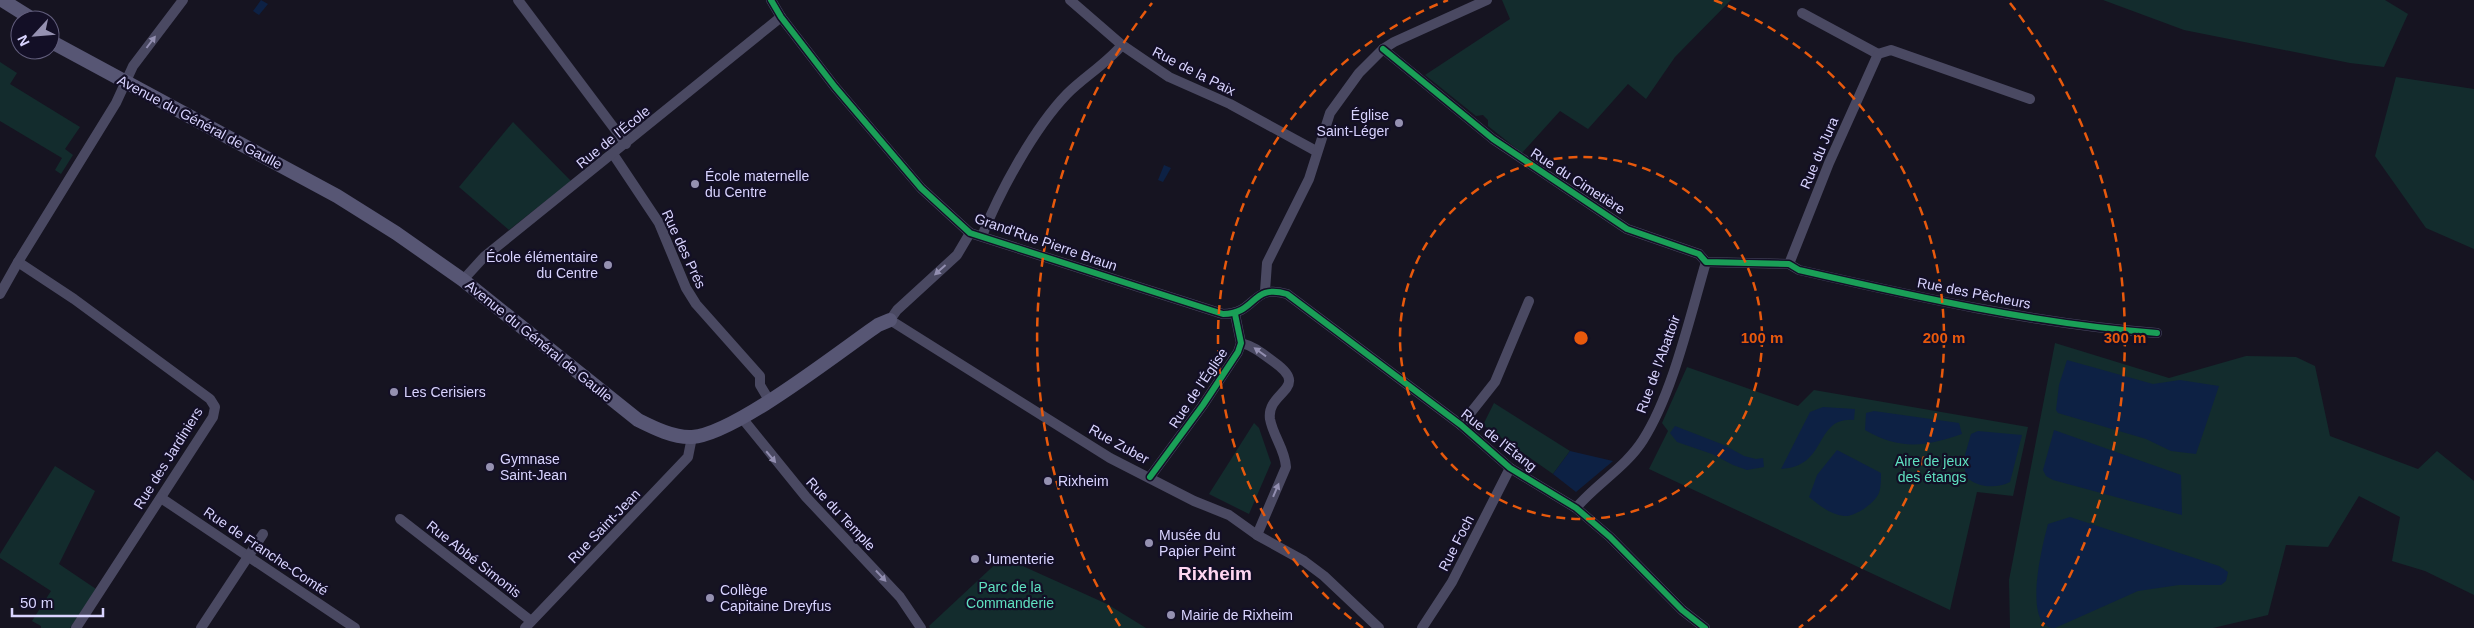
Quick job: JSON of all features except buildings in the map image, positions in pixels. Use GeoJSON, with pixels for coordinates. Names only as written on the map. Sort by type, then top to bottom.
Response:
{"type":"FeatureCollection","features":[{"type":"Feature","properties":{"kind":"main road"},"geometry":{"type":"LineString","coordinates":[[2,0],[18,10]]}},
{"type":"Feature","properties":{"kind":"main road","name":"Avenue du Général de Gaulle"},"geometry":{"type":"LineString","coordinates":[[60,38],[86,60]]}},
{"type":"Feature","properties":{"kind":"main road","name":"Avenue du Général de Gaulle"},"geometry":{"type":"LineString","coordinates":[[60,46],[337,196],[396,233],[463,280],[638,420],[668,433],[692,437],[714,431],[742,418],[878,325],[890,320]]}},
{"type":"Feature","properties":{"kind":"street"},"geometry":{"type":"LineString","coordinates":[[0,294],[116,103],[133,66],[184,0]]}},
{"type":"Feature","properties":{"kind":"street"},"geometry":{"type":"LineString","coordinates":[[518,0],[626,144]]}},
{"type":"Feature","properties":{"kind":"street","name":"Grand'Rue Pierre Braun"},"geometry":{"type":"LineString","coordinates":[[771,0],[781,17],[835,87],[921,188],[970,232],[1223,314],[1235,314]]}},
{"type":"Feature","properties":{"kind":"street","name":"Rue de la Paix"},"geometry":{"type":"LineString","coordinates":[[1070,0],[1122,45],[1169,77],[1230,104],[1316,151]]}},
{"type":"Feature","properties":{"kind":"street"},"geometry":{"type":"LineString","coordinates":[[1235,314],[1248,307],[1265,291],[1267,263],[1309,179],[1316,151],[1330,113],[1359,73],[1383,49],[1487,0]]}},
{"type":"Feature","properties":{"kind":"street"},"geometry":{"type":"LineString","coordinates":[[1802,13],[1878,54],[1891,50],[2030,99]]}},
{"type":"Feature","properties":{"kind":"street","name":"Rue de l'École"},"geometry":{"type":"LineString","coordinates":[[463,280],[484,257],[781,17]]}},
{"type":"Feature","properties":{"kind":"street"},"geometry":{"type":"LineString","coordinates":[[982,236],[1006,187],[1050,115],[1067,94],[1122,45]]}},
{"type":"Feature","properties":{"kind":"street","name":"Rue du Cimetière"},"geometry":{"type":"LineString","coordinates":[[1383,49],[1493,139],[1627,228],[1698,254],[1706,262],[1789,264]]}},
{"type":"Feature","properties":{"kind":"street","name":"Rue du Jura"},"geometry":{"type":"LineString","coordinates":[[1789,264],[1829,163],[1878,54]]}},
{"type":"Feature","properties":{"kind":"street","name":"Rue des Prés"},"geometry":{"type":"LineString","coordinates":[[613,154],[659,223],[686,288],[696,304],[760,376],[760,385],[769,400]]}},
{"type":"Feature","properties":{"kind":"street","name":"Avenue du Général de Gaulle"},"geometry":{"type":"LineString","coordinates":[[890,320],[897,310],[957,255],[970,232]]}},
{"type":"Feature","properties":{"kind":"street","name":"Rue des Jardiniers"},"geometry":{"type":"LineString","coordinates":[[18,262],[74,299],[210,399],[215,407],[213,416],[76,628]]}},
{"type":"Feature","properties":{"kind":"street","name":"Rue de l'Abattoir"},"geometry":{"type":"LineString","coordinates":[[1576,508],[1642,441],[1660,406],[1682,344],[1706,262]]}},
{"type":"Feature","properties":{"kind":"street","name":"Rue des Pêcheurs"},"geometry":{"type":"LineString","coordinates":[[1789,264],[1799,270],[1966,305],[2102,329],[2157,333]]}},
{"type":"Feature","properties":{"kind":"street","name":"Rue de l'Étang"},"geometry":{"type":"LineString","coordinates":[[1265,291],[1275,290],[1287,294],[1303,304],[1461,425],[1510,468],[1576,508],[1610,537],[1682,610],[1705,628]]}},
{"type":"Feature","properties":{"kind":"street"},"geometry":{"type":"LineString","coordinates":[[1461,425],[1495,382],[1529,301]]}},
{"type":"Feature","properties":{"kind":"street","name":"Rue de l'Église"},"geometry":{"type":"LineString","coordinates":[[1150,477],[1203,405],[1238,352],[1240,343],[1235,314]]}},
{"type":"Feature","properties":{"kind":"street","name":"Rue Zuber"},"geometry":{"type":"LineString","coordinates":[[890,320],[1110,458],[1194,501],[1229,515],[1257,535],[1304,561],[1324,576],[1379,628]]}},
{"type":"Feature","properties":{"kind":"street"},"geometry":{"type":"LineString","coordinates":[[1240,343],[1252,346],[1287,371],[1290,379],[1289,384],[1271,408],[1270,419],[1285,457],[1286,467],[1257,535]]}},
{"type":"Feature","properties":{"kind":"street","name":"Rue du Temple"},"geometry":{"type":"LineString","coordinates":[[742,418],[806,497],[900,597],[921,628]]}},
{"type":"Feature","properties":{"kind":"street","name":"Rue Saint-Jean"},"geometry":{"type":"LineString","coordinates":[[528,624],[688,457],[692,437]]}},
{"type":"Feature","properties":{"kind":"street","name":"Rue Foch"},"geometry":{"type":"LineString","coordinates":[[1422,628],[1452,582],[1510,468]]}},
{"type":"Feature","properties":{"kind":"street","name":"Rue de Franche-Comté"},"geometry":{"type":"LineString","coordinates":[[161,498],[249,555],[354,628]]}},
{"type":"Feature","properties":{"kind":"street","name":"Rue Abbé Simonis"},"geometry":{"type":"LineString","coordinates":[[400,519],[528,624]]}},
{"type":"Feature","properties":{"kind":"street"},"geometry":{"type":"LineString","coordinates":[[202,628],[263,534]]}},
{"type":"Feature","properties":{"kind":"green space"},"geometry":{"type":"Polygon","coordinates":[[[1502,0],[1731,0],[1675,57],[1646,99],[1628,84],[1588,129],[1560,111],[1522,153],[1488,126],[1488,120],[1483,115],[1476,116],[1425,75],[1510,19],[1502,0]]]}},
{"type":"Feature","properties":{"kind":"green space"},"geometry":{"type":"Polygon","coordinates":[[[2103,0],[2385,0],[2408,14],[2384,67],[2350,63],[2184,30],[2103,0]]]}},
{"type":"Feature","properties":{"kind":"green space"},"geometry":{"type":"Polygon","coordinates":[[[0,62],[17,73],[10,84],[80,127],[65,149],[73,155],[61,174],[55,170],[62,158],[0,121],[0,62]]]}},
{"type":"Feature","properties":{"kind":"green space"},"geometry":{"type":"Polygon","coordinates":[[[2396,77],[2474,89],[2474,249],[2426,228],[2375,156],[2396,77]]]}},
{"type":"Feature","properties":{"kind":"green space"},"geometry":{"type":"Polygon","coordinates":[[[513,122],[571,181],[509,230],[459,187],[513,122]]]}},
{"type":"Feature","properties":{"kind":"green space"},"geometry":{"type":"Polygon","coordinates":[[[2055,343],[2169,378],[2246,356],[2296,357],[2315,366],[2330,436],[2418,469],[2437,451],[2474,481],[2474,595],[2425,571],[2392,561],[2400,517],[2359,496],[2328,547],[2286,545],[2268,615],[2213,628],[2010,628],[2009,580],[2055,343]]]}},
{"type":"Feature","properties":{"kind":"green space","name":"Aire de jeux des étangs"},"geometry":{"type":"Polygon","coordinates":[[[1687,367],[1798,406],[1814,390],[2028,427],[2013,496],[1977,492],[1950,610],[1649,469],[1668,431],[1662,423],[1687,367]]]}},
{"type":"Feature","properties":{"kind":"green space"},"geometry":{"type":"Polygon","coordinates":[[[1494,403],[1570,451],[1553,474],[1483,425],[1494,403]]]}},
{"type":"Feature","properties":{"kind":"green space"},"geometry":{"type":"Polygon","coordinates":[[[1254,423],[1259,428],[1271,463],[1249,514],[1209,494],[1254,423]]]}},
{"type":"Feature","properties":{"kind":"green space"},"geometry":{"type":"Polygon","coordinates":[[[55,466],[95,491],[59,564],[96,589],[70,628],[41,628],[41,626],[32,621],[51,591],[0,558],[0,554],[55,466]]]}},
{"type":"Feature","properties":{"kind":"green space","name":"Parc de la Commanderie"},"geometry":{"type":"Polygon","coordinates":[[[1003,557],[1107,604],[1146,628],[930,628],[929,626],[1003,557]]]}},
{"type":"Feature","properties":{"kind":"water"},"geometry":{"type":"Polygon","coordinates":[[[261,0],[268,4],[259,15],[253,11],[261,0]]]}},
{"type":"Feature","properties":{"kind":"water"},"geometry":{"type":"Polygon","coordinates":[[[1164,165],[1171,168],[1163,182],[1158,180],[1164,165]]]}},
{"type":"Feature","properties":{"kind":"water"},"geometry":{"type":"Polygon","coordinates":[[[2067,360],[2153,384],[2180,380],[2219,386],[2196,454],[2171,451],[2146,439],[2058,413],[2056,410],[2059,385],[2067,360]]]}},
{"type":"Feature","properties":{"kind":"water"},"geometry":{"type":"Polygon","coordinates":[[[1823,407],[1855,409],[1854,420],[1841,421],[1832,426],[1807,460],[1796,466],[1781,469],[1810,412],[1823,407]]]}},
{"type":"Feature","properties":{"kind":"water"},"geometry":{"type":"Polygon","coordinates":[[[1874,411],[1959,423],[1962,434],[1924,444],[1889,441],[1865,430],[1866,413],[1874,411]]]}},
{"type":"Feature","properties":{"kind":"water"},"geometry":{"type":"Polygon","coordinates":[[[1675,426],[1724,445],[1744,456],[1756,459],[1763,458],[1764,467],[1747,470],[1712,454],[1677,442],[1670,433],[1675,426]]]}},
{"type":"Feature","properties":{"kind":"water"},"geometry":{"type":"Polygon","coordinates":[[[2054,430],[2181,475],[2182,515],[2053,480],[2046,476],[2043,470],[2054,430]]]}},
{"type":"Feature","properties":{"kind":"water"},"geometry":{"type":"Polygon","coordinates":[[[1978,431],[2022,435],[2010,482],[1999,486],[1987,486],[1975,483],[1965,476],[1965,455],[1971,434],[1978,431]]]}},
{"type":"Feature","properties":{"kind":"water"},"geometry":{"type":"Polygon","coordinates":[[[1837,450],[1881,473],[1877,497],[1864,509],[1848,516],[1830,512],[1809,497],[1817,475],[1837,450]]]}},
{"type":"Feature","properties":{"kind":"water"},"geometry":{"type":"Polygon","coordinates":[[[1570,451],[1613,461],[1576,492],[1553,474],[1570,451]]]}},
{"type":"Feature","properties":{"kind":"water"},"geometry":{"type":"Polygon","coordinates":[[[2070,517],[2219,566],[2228,572],[2226,581],[2221,585],[2179,585],[2138,591],[2055,628],[2045,624],[2039,614],[2037,583],[2045,534],[2048,524],[2070,517]]]}},
{"type":"Feature","properties":{"kind":"cycle path"},"geometry":{"type":"LineString","coordinates":[[771,0],[781,17],[835,87],[921,188],[970,233],[1223,314],[1234,313],[1267,292],[1287,294],[1461,425],[1510,468],[1576,508],[1610,537],[1682,610],[1705,628]]}},
{"type":"Feature","properties":{"kind":"cycle path"},"geometry":{"type":"LineString","coordinates":[[1383,49],[1493,139],[1627,229],[1699,254],[1706,262],[1789,264],[1799,270],[1977,308],[2067,323],[2157,333]]}},
{"type":"Feature","properties":{"kind":"cycle path"},"geometry":{"type":"LineString","coordinates":[[1150,477],[1203,405],[1238,352],[1241,343],[1235,314]]}},
{"type":"Feature","properties":{"kind":"place","name":"Église Saint-Léger"},"geometry":{"type":"Point","coordinates":[1399,123]}},
{"type":"Feature","properties":{"kind":"place","name":"École maternelle du Centre"},"geometry":{"type":"Point","coordinates":[695,184]}},
{"type":"Feature","properties":{"kind":"place","name":"École élémentaire du Centre"},"geometry":{"type":"Point","coordinates":[608,265]}},
{"type":"Feature","properties":{"kind":"place","name":"Les Cerisiers"},"geometry":{"type":"Point","coordinates":[394,392]}},
{"type":"Feature","properties":{"kind":"place","name":"Gymnase Saint-Jean"},"geometry":{"type":"Point","coordinates":[490,467]}},
{"type":"Feature","properties":{"kind":"place","name":"Rixheim"},"geometry":{"type":"Point","coordinates":[1048,481]}},
{"type":"Feature","properties":{"kind":"place","name":"Musée du Papier Peint"},"geometry":{"type":"Point","coordinates":[1149,543]}},
{"type":"Feature","properties":{"kind":"place","name":"Jumenterie"},"geometry":{"type":"Point","coordinates":[975,559]}},
{"type":"Feature","properties":{"kind":"place","name":"Collège Capitaine Dreyfus"},"geometry":{"type":"Point","coordinates":[710,598]}},
{"type":"Feature","properties":{"kind":"place","name":"Mairie de Rixheim"},"geometry":{"type":"Point","coordinates":[1171,615]}},
{"type":"Feature","properties":{"kind":"district","name":"Rixheim"},"geometry":{"type":"Point","coordinates":[1215,573]}}]}
